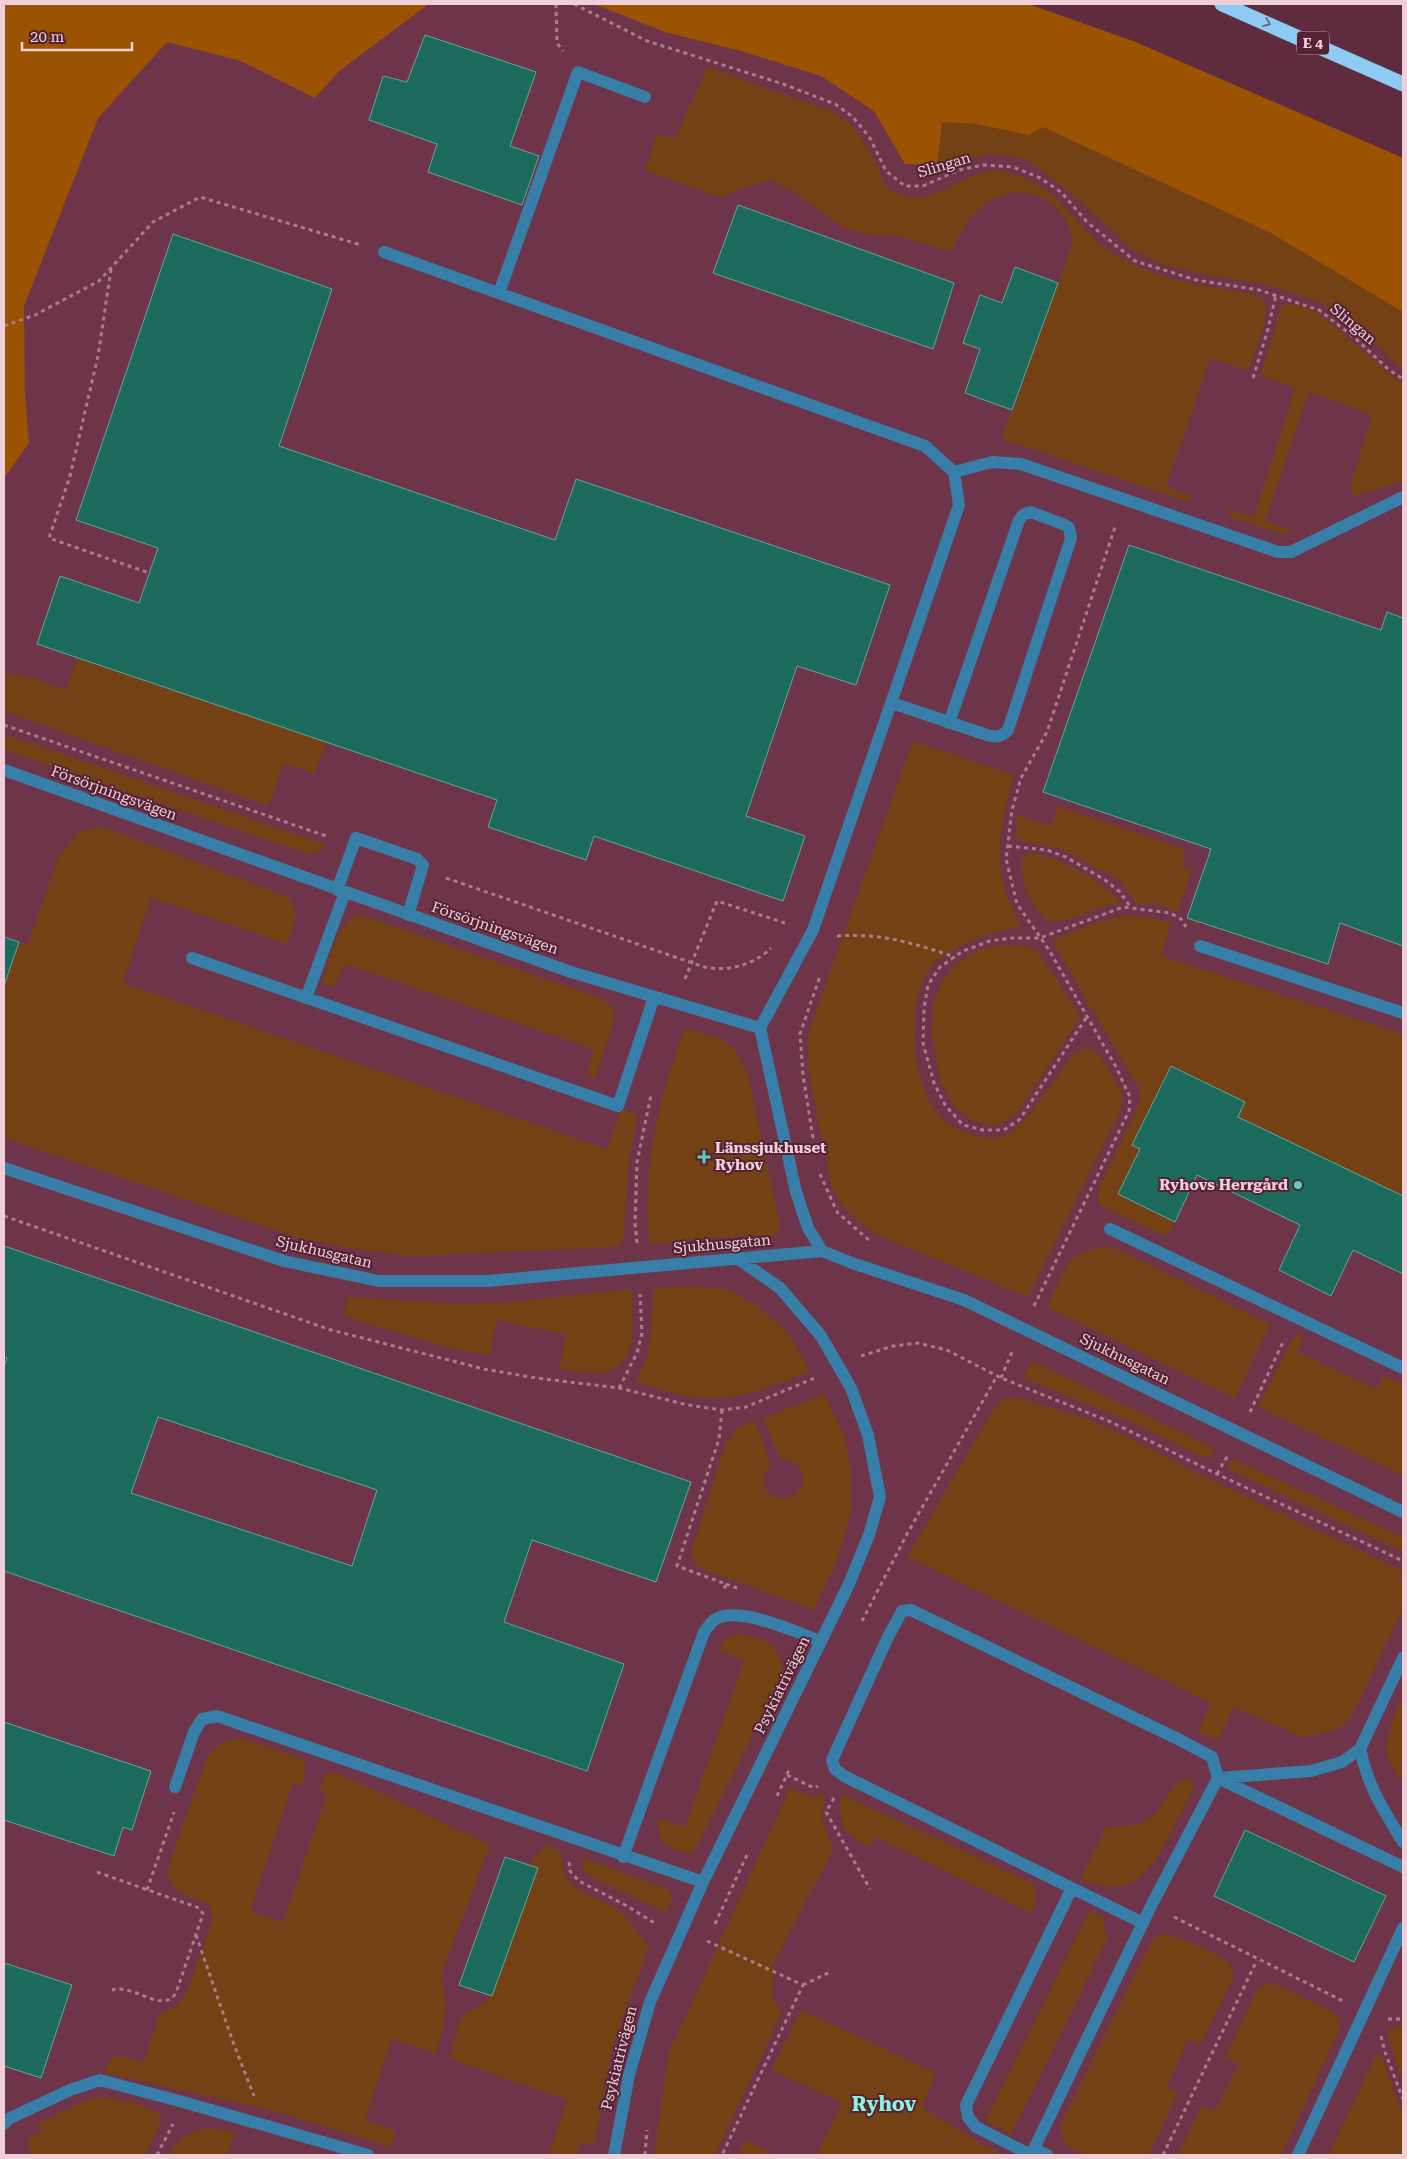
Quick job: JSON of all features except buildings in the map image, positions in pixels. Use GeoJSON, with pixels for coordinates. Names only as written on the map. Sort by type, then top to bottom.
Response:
{"type":"FeatureCollection","features":[{"type":"Feature","properties":{"kind":"highway","name":"E 4"},"geometry":{"type":"LineString","coordinates":[[1222,4],[1403,84]]}},
{"type":"Feature","properties":{"kind":"street"},"geometry":{"type":"LineString","coordinates":[[499,293],[578,72],[644,97]]}},
{"type":"Feature","properties":{"kind":"street"},"geometry":{"type":"LineString","coordinates":[[384,252],[925,446],[954,472],[959,505],[892,704],[813,930],[760,1028],[796,1192],[808,1228],[822,1251]]}},
{"type":"Feature","properties":{"kind":"street"},"geometry":{"type":"LineString","coordinates":[[954,472],[992,462],[1021,464],[1278,552],[1291,552],[1403,497]]}},
{"type":"Feature","properties":{"kind":"street"},"geometry":{"type":"LineString","coordinates":[[892,704],[949,723],[993,737],[1003,735],[1008,730],[1071,538],[1069,528],[1065,524],[1031,512],[1021,517],[949,723]]}},
{"type":"Feature","properties":{"kind":"street","name":"Försörjningsvägen"},"geometry":{"type":"LineString","coordinates":[[4,770],[571,972],[760,1028]]}},
{"type":"Feature","properties":{"kind":"street"},"geometry":{"type":"LineString","coordinates":[[306,998],[356,838],[416,860],[423,865],[408,915]]}},
{"type":"Feature","properties":{"kind":"street"},"geometry":{"type":"LineString","coordinates":[[1200,946],[1403,1013]]}},
{"type":"Feature","properties":{"kind":"street"},"geometry":{"type":"LineString","coordinates":[[192,958],[618,1106],[654,996]]}},
{"type":"Feature","properties":{"kind":"street","name":"Sjukhusgatan"},"geometry":{"type":"LineString","coordinates":[[4,1168],[284,1262],[379,1281],[488,1281],[822,1251],[852,1263],[964,1300],[1403,1512]]}},
{"type":"Feature","properties":{"kind":"street"},"geometry":{"type":"LineString","coordinates":[[1110,1229],[1403,1368]]}},
{"type":"Feature","properties":{"kind":"street","name":"Psykiatrivägen"},"geometry":{"type":"LineString","coordinates":[[614,2155],[629,2075],[650,2002],[703,1882],[821,1642],[869,1535],[880,1497],[868,1435],[851,1388],[821,1336],[798,1306],[780,1288],[737,1258]]}},
{"type":"Feature","properties":{"kind":"street"},"geometry":{"type":"LineString","coordinates":[[1032,2153],[1143,1923],[1151,1906],[1218,1778],[1212,1757],[1188,1744],[911,1610],[902,1611],[887,1639],[832,1760],[835,1768],[844,1776],[1143,1923]]}},
{"type":"Feature","properties":{"kind":"street"},"geometry":{"type":"LineString","coordinates":[[624,1857],[704,1632],[714,1620],[729,1615],[750,1617],[821,1642]]}},
{"type":"Feature","properties":{"kind":"street"},"geometry":{"type":"LineString","coordinates":[[1218,1778],[1310,1772],[1342,1762],[1360,1748],[1403,1658]]}},
{"type":"Feature","properties":{"kind":"street"},"geometry":{"type":"LineString","coordinates":[[175,1788],[194,1732],[202,1719],[218,1716],[624,1857],[703,1882]]}},
{"type":"Feature","properties":{"kind":"street"},"geometry":{"type":"LineString","coordinates":[[1360,1748],[1366,1774],[1380,1804],[1403,1842]]}},
{"type":"Feature","properties":{"kind":"street"},"geometry":{"type":"LineString","coordinates":[[1218,1778],[1403,1867]]}},
{"type":"Feature","properties":{"kind":"street"},"geometry":{"type":"LineString","coordinates":[[1047,2155],[1032,2153],[976,2127],[968,2117],[966,2105],[1072,1888]]}},
{"type":"Feature","properties":{"kind":"street"},"geometry":{"type":"LineString","coordinates":[[1298,2155],[1403,1928]]}},
{"type":"Feature","properties":{"kind":"street"},"geometry":{"type":"LineString","coordinates":[[4,2124],[8,2118],[100,2080],[368,2155]]}},
{"type":"Feature","properties":{"kind":"path"},"geometry":{"type":"LineString","coordinates":[[556,4],[558,43],[578,72]]}},
{"type":"Feature","properties":{"kind":"path","name":"Slingan"},"geometry":{"type":"LineString","coordinates":[[574,4],[647,41],[731,66],[835,104],[853,117],[870,138],[886,171],[905,186],[923,186],[959,170],[983,165],[1013,167],[1040,178],[1061,192],[1087,222],[1134,261],[1196,280],[1259,290],[1319,310],[1355,338],[1388,369],[1403,379]]}},
{"type":"Feature","properties":{"kind":"path"},"geometry":{"type":"LineString","coordinates":[[4,326],[35,316],[99,281],[153,222],[200,197],[384,252]]}},
{"type":"Feature","properties":{"kind":"path"},"geometry":{"type":"LineString","coordinates":[[111,269],[98,356],[70,476],[49,538],[149,574]]}},
{"type":"Feature","properties":{"kind":"path"},"geometry":{"type":"LineString","coordinates":[[1253,378],[1276,295]]}},
{"type":"Feature","properties":{"kind":"path"},"geometry":{"type":"LineString","coordinates":[[1033,1309],[1129,1111],[1130,1098],[1116,1067],[1086,1018],[1049,950],[1017,904],[1006,859],[1012,810],[1021,778],[1046,732],[1124,500]]}},
{"type":"Feature","properties":{"kind":"path"},"geometry":{"type":"LineString","coordinates":[[1008,846],[1047,850],[1066,857],[1120,892],[1131,908]]}},
{"type":"Feature","properties":{"kind":"path"},"geometry":{"type":"LineString","coordinates":[[676,1002],[690,962],[717,901],[786,922],[782,929]]}},
{"type":"Feature","properties":{"kind":"path"},"geometry":{"type":"LineString","coordinates":[[1086,1018],[1020,1119],[1004,1130],[983,1130],[963,1125],[944,1105],[934,1083],[923,1042],[924,1008],[928,985],[940,967],[963,951],[990,941],[1011,938],[1040,938],[1124,907],[1170,913],[1181,919],[1200,946]]}},
{"type":"Feature","properties":{"kind":"path"},"geometry":{"type":"LineString","coordinates":[[834,936],[860,934],[890,937],[955,957]]}},
{"type":"Feature","properties":{"kind":"path"},"geometry":{"type":"LineString","coordinates":[[690,962],[718,970],[744,965],[770,950],[774,943]]}},
{"type":"Feature","properties":{"kind":"path"},"geometry":{"type":"LineString","coordinates":[[814,1147],[803,1075],[800,1034],[821,972]]}},
{"type":"Feature","properties":{"kind":"path"},"geometry":{"type":"LineString","coordinates":[[618,1388],[637,1353],[642,1333],[635,1223],[637,1162],[652,1092]]}},
{"type":"Feature","properties":{"kind":"path"},"geometry":{"type":"LineString","coordinates":[[818,1166],[820,1175],[838,1212],[871,1242]]}},
{"type":"Feature","properties":{"kind":"path"},"geometry":{"type":"LineString","coordinates":[[4,1216],[331,1330],[484,1369],[536,1378],[618,1388],[688,1405],[722,1410],[746,1406],[862,1355],[894,1346],[918,1343],[948,1350],[997,1376],[1111,1422],[1403,1561]]}},
{"type":"Feature","properties":{"kind":"path"},"geometry":{"type":"LineString","coordinates":[[1217,1474],[1240,1433],[1295,1318]]}},
{"type":"Feature","properties":{"kind":"path"},"geometry":{"type":"LineString","coordinates":[[859,1626],[908,1534],[997,1376]]}},
{"type":"Feature","properties":{"kind":"path"},"geometry":{"type":"LineString","coordinates":[[714,1620],[726,1584],[677,1566],[719,1439],[722,1410]]}},
{"type":"Feature","properties":{"kind":"path"},"geometry":{"type":"LineString","coordinates":[[774,1800],[791,1766]]}},
{"type":"Feature","properties":{"kind":"path"},"geometry":{"type":"LineString","coordinates":[[844,1776],[826,1812],[870,1889]]}},
{"type":"Feature","properties":{"kind":"path"},"geometry":{"type":"LineString","coordinates":[[147,1890],[178,1799],[175,1788]]}},
{"type":"Feature","properties":{"kind":"path"},"geometry":{"type":"LineString","coordinates":[[573,1839],[569,1861],[570,1871],[579,1881],[704,1948],[750,1849]]}},
{"type":"Feature","properties":{"kind":"path"},"geometry":{"type":"LineString","coordinates":[[97,1872],[199,1908],[203,1914],[176,1993],[172,1999],[163,2002],[120,1988],[112,1990]]}},
{"type":"Feature","properties":{"kind":"path"},"geometry":{"type":"LineString","coordinates":[[1151,1906],[1257,1960],[1365,2011],[1377,2019],[1385,2052],[1403,2099]]}},
{"type":"Feature","properties":{"kind":"path"},"geometry":{"type":"LineString","coordinates":[[196,1934],[233,2042],[256,2099],[270,2127]]}},
{"type":"Feature","properties":{"kind":"path"},"geometry":{"type":"LineString","coordinates":[[707,1941],[803,1985]]}},
{"type":"Feature","properties":{"kind":"path"},"geometry":{"type":"LineString","coordinates":[[1163,2155],[1257,1960]]}},
{"type":"Feature","properties":{"kind":"path"},"geometry":{"type":"LineString","coordinates":[[722,2155],[803,1985],[830,1972]]}},
{"type":"Feature","properties":{"kind":"path"},"geometry":{"type":"LineString","coordinates":[[158,2155],[184,2102]]}},
{"type":"Feature","properties":{"kind":"path"},"geometry":{"type":"LineString","coordinates":[[645,2155],[648,2123]]}},
{"type":"Feature","properties":{"kind":"shaded area","name":"Länssjukhuset Ryhov"},"geometry":{"type":"Polygon","coordinates":[[[4,4],[1028,4],[1133,41],[1403,158],[1403,2155],[4,2155],[4,4]]]}},
{"type":"Feature","properties":{"kind":"shaded area"},"geometry":{"type":"Polygon","coordinates":[[[4,4],[429,4],[339,71],[315,98],[241,61],[167,42],[98,118],[24,306],[25,395],[29,443],[4,478],[4,4]]]}},
{"type":"Feature","properties":{"kind":"shaded area"},"geometry":{"type":"Polygon","coordinates":[[[594,4],[1028,4],[1133,41],[1403,158],[1403,312],[1271,233],[1043,127],[1029,135],[977,124],[942,122],[937,165],[905,164],[874,111],[821,76],[741,51],[665,32],[594,4]]]}},
{"type":"Feature","properties":{"kind":"shaded area"},"geometry":{"type":"Polygon","coordinates":[[[707,67],[822,107],[838,115],[857,132],[879,169],[886,187],[896,193],[913,197],[926,196],[986,171],[999,171],[1021,176],[1053,195],[1089,234],[1102,246],[1119,257],[1151,272],[1184,282],[1253,294],[1261,298],[1265,303],[1266,317],[1261,337],[1248,371],[1210,358],[1166,487],[1192,496],[1191,499],[1185,501],[1000,438],[1013,410],[1071,247],[1069,226],[1056,208],[1038,196],[1027,193],[1016,192],[999,197],[983,205],[977,211],[962,231],[950,252],[899,236],[873,235],[844,228],[792,191],[771,180],[746,187],[721,198],[645,170],[656,134],[675,139],[707,67]]]}},
{"type":"Feature","properties":{"kind":"shaded area"},"geometry":{"type":"Polygon","coordinates":[[[941,122],[977,124],[1029,135],[1043,127],[1271,233],[1403,312],[1403,370],[1345,317],[1319,302],[1260,283],[1212,276],[1163,265],[1134,250],[1067,190],[1025,159],[995,154],[937,165],[941,122]]]}},
{"type":"Feature","properties":{"kind":"shaded area"},"geometry":{"type":"Polygon","coordinates":[[[1291,303],[1307,308],[1336,327],[1380,366],[1403,383],[1403,481],[1355,496],[1351,493],[1351,483],[1372,415],[1309,392],[1265,521],[1292,530],[1284,535],[1231,517],[1228,509],[1254,517],[1295,388],[1260,375],[1282,306],[1291,303]]]}},
{"type":"Feature","properties":{"kind":"shaded area"},"geometry":{"type":"Polygon","coordinates":[[[77,657],[326,742],[315,774],[284,763],[268,806],[4,711],[4,673],[34,678],[66,691],[77,657]]]}},
{"type":"Feature","properties":{"kind":"shaded area"},"geometry":{"type":"Polygon","coordinates":[[[4,734],[327,845],[318,852],[308,854],[4,750],[4,734]]]}},
{"type":"Feature","properties":{"kind":"shaded area"},"geometry":{"type":"Polygon","coordinates":[[[913,741],[1014,775],[1004,817],[1000,852],[1004,887],[1021,926],[971,941],[936,961],[924,980],[918,997],[914,1037],[916,1058],[920,1077],[935,1110],[949,1124],[960,1131],[990,1138],[1005,1136],[1024,1121],[1073,1055],[1084,1048],[1094,1050],[1100,1056],[1122,1093],[1122,1102],[1118,1116],[1028,1297],[877,1235],[852,1216],[842,1205],[832,1188],[810,1079],[808,1033],[913,741]]]}},
{"type":"Feature","properties":{"kind":"shaded area"},"geometry":{"type":"Polygon","coordinates":[[[1058,806],[1186,850],[1181,866],[1192,869],[1178,912],[1158,905],[1136,903],[1119,880],[1060,849],[1016,840],[1017,815],[1052,826],[1058,806]]]}},
{"type":"Feature","properties":{"kind":"shaded area"},"geometry":{"type":"Polygon","coordinates":[[[101,826],[288,897],[295,908],[294,926],[287,944],[151,898],[123,983],[607,1149],[621,1109],[637,1115],[629,1158],[623,1241],[618,1246],[594,1248],[412,1256],[347,1248],[298,1238],[4,1138],[4,986],[19,942],[28,945],[59,855],[80,831],[101,826]]]}},
{"type":"Feature","properties":{"kind":"shaded area"},"geometry":{"type":"Polygon","coordinates":[[[1029,852],[1042,855],[1079,871],[1102,885],[1122,903],[1112,904],[1076,917],[1047,921],[1027,892],[1023,875],[1022,857],[1029,852]]]}},
{"type":"Feature","properties":{"kind":"shaded area"},"geometry":{"type":"Polygon","coordinates":[[[358,915],[603,999],[613,1010],[615,1018],[596,1076],[593,1078],[587,1074],[593,1049],[345,964],[335,985],[325,986],[322,983],[334,942],[344,926],[358,915]]]}},
{"type":"Feature","properties":{"kind":"shaded area"},"geometry":{"type":"Polygon","coordinates":[[[1121,916],[1141,916],[1171,922],[1161,956],[1403,1034],[1403,1196],[1238,1117],[1245,1102],[1171,1066],[1133,1145],[1140,1149],[1118,1194],[1175,1222],[1170,1232],[1164,1236],[1105,1208],[1098,1201],[1098,1190],[1140,1102],[1138,1086],[1052,940],[1103,920],[1121,916]]]}},
{"type":"Feature","properties":{"kind":"shaded area"},"geometry":{"type":"Polygon","coordinates":[[[1002,945],[1024,946],[1037,950],[1081,1017],[1016,1114],[998,1125],[985,1125],[971,1120],[953,1105],[941,1084],[931,1028],[934,1002],[942,981],[956,964],[977,950],[1002,945]]]}},
{"type":"Feature","properties":{"kind":"shaded area"},"geometry":{"type":"Polygon","coordinates":[[[685,1028],[724,1041],[731,1046],[748,1074],[780,1227],[778,1235],[705,1238],[649,1244],[647,1217],[648,1189],[654,1134],[667,1080],[685,1028]]]}},
{"type":"Feature","properties":{"kind":"shaded area"},"geometry":{"type":"Polygon","coordinates":[[[1098,1247],[1112,1247],[1270,1324],[1235,1398],[1046,1307],[1070,1260],[1075,1256],[1098,1247]]]}},
{"type":"Feature","properties":{"kind":"shaded area"},"geometry":{"type":"Polygon","coordinates":[[[698,1286],[728,1289],[757,1306],[788,1333],[810,1371],[745,1394],[717,1398],[686,1396],[636,1382],[647,1356],[654,1288],[698,1286]]]}},
{"type":"Feature","properties":{"kind":"shaded area"},"geometry":{"type":"Polygon","coordinates":[[[631,1289],[633,1315],[631,1343],[627,1355],[620,1365],[610,1371],[595,1373],[560,1369],[565,1334],[496,1320],[490,1356],[448,1348],[344,1316],[347,1297],[462,1304],[510,1302],[631,1289]]]}},
{"type":"Feature","properties":{"kind":"shaded area"},"geometry":{"type":"Polygon","coordinates":[[[1298,1335],[1304,1336],[1297,1352],[1377,1389],[1384,1376],[1403,1384],[1403,1476],[1258,1407],[1291,1340],[1298,1335]]]}},
{"type":"Feature","properties":{"kind":"shaded area"},"geometry":{"type":"Polygon","coordinates":[[[1032,1361],[1212,1447],[1213,1453],[1208,1458],[1201,1456],[1127,1420],[1023,1377],[1032,1361]]]}},
{"type":"Feature","properties":{"kind":"shaded area"},"geometry":{"type":"Polygon","coordinates":[[[824,1394],[844,1435],[851,1470],[851,1512],[838,1558],[814,1610],[699,1568],[691,1552],[726,1443],[737,1428],[754,1420],[771,1463],[765,1475],[764,1484],[767,1492],[773,1497],[789,1498],[797,1493],[802,1484],[802,1472],[789,1460],[780,1459],[763,1418],[824,1394]]]}},
{"type":"Feature","properties":{"kind":"shaded area"},"geometry":{"type":"Polygon","coordinates":[[[1016,1397],[1084,1418],[1128,1437],[1192,1471],[1403,1571],[1403,1609],[1352,1715],[1344,1725],[1331,1731],[1304,1738],[1234,1707],[1218,1741],[1198,1732],[1211,1703],[907,1557],[994,1408],[1004,1399],[1016,1397]]]}},
{"type":"Feature","properties":{"kind":"shaded area"},"geometry":{"type":"Polygon","coordinates":[[[1233,1459],[1403,1537],[1403,1552],[1229,1470],[1228,1465],[1233,1459]]]}},
{"type":"Feature","properties":{"kind":"shaded area"},"geometry":{"type":"Polygon","coordinates":[[[742,1634],[760,1639],[772,1645],[779,1656],[783,1674],[693,1854],[678,1851],[661,1839],[658,1826],[659,1818],[685,1827],[744,1660],[718,1650],[727,1638],[742,1634]]]}},
{"type":"Feature","properties":{"kind":"shaded area"},"geometry":{"type":"Polygon","coordinates":[[[1403,1696],[1403,1782],[1394,1771],[1389,1760],[1387,1740],[1393,1719],[1403,1696]]]}},
{"type":"Feature","properties":{"kind":"shaded area"},"geometry":{"type":"Polygon","coordinates":[[[241,1738],[300,1758],[306,1765],[302,1785],[293,1783],[250,1911],[283,1922],[327,1795],[319,1791],[322,1781],[328,1772],[338,1773],[490,1845],[441,1975],[446,2006],[436,2054],[392,2039],[365,2120],[396,2131],[390,2147],[275,2111],[105,2073],[110,2060],[115,2057],[125,2057],[144,2062],[159,2015],[176,2006],[186,1994],[212,1920],[211,1908],[208,1904],[188,1896],[177,1889],[172,1884],[167,1871],[206,1759],[221,1744],[229,1740],[241,1738]]]}},
{"type":"Feature","properties":{"kind":"shaded area"},"geometry":{"type":"Polygon","coordinates":[[[1182,1779],[1190,1779],[1194,1783],[1194,1788],[1164,1845],[1144,1873],[1133,1882],[1122,1886],[1101,1885],[1080,1879],[1107,1826],[1133,1825],[1147,1820],[1182,1779]]]}},
{"type":"Feature","properties":{"kind":"shaded area"},"geometry":{"type":"Polygon","coordinates":[[[790,1788],[812,1797],[825,1794],[822,1819],[833,1850],[773,1964],[772,1997],[782,2012],[715,2155],[654,2155],[668,2055],[790,1788]]]}},
{"type":"Feature","properties":{"kind":"shaded area"},"geometry":{"type":"Polygon","coordinates":[[[841,1794],[1034,1884],[1036,1901],[1031,1913],[875,1837],[870,1847],[861,1842],[848,1832],[841,1821],[841,1794]]]}},
{"type":"Feature","properties":{"kind":"shaded area"},"geometry":{"type":"Polygon","coordinates":[[[547,1845],[554,1847],[561,1855],[565,1876],[574,1886],[619,1910],[649,1946],[613,2045],[595,2143],[584,2143],[579,2146],[577,2155],[548,2155],[567,2100],[450,2059],[458,2026],[464,2015],[483,2004],[492,1996],[538,1868],[530,1865],[538,1852],[547,1845]]]}},
{"type":"Feature","properties":{"kind":"shaded area"},"geometry":{"type":"Polygon","coordinates":[[[584,1858],[670,1890],[672,1900],[665,1912],[591,1877],[582,1869],[584,1858]]]}},
{"type":"Feature","properties":{"kind":"shaded area"},"geometry":{"type":"Polygon","coordinates":[[[1089,1911],[1103,1918],[1107,1939],[1011,2134],[985,2121],[1089,1911]]]}},
{"type":"Feature","properties":{"kind":"shaded area"},"geometry":{"type":"Polygon","coordinates":[[[1161,1934],[1185,1940],[1221,1957],[1231,1967],[1234,1975],[1201,2045],[1188,2040],[1166,2087],[1178,2093],[1149,2155],[1085,2155],[1068,2147],[1062,2140],[1061,2124],[1150,1945],[1154,1938],[1161,1934]]]}},
{"type":"Feature","properties":{"kind":"shaded area"},"geometry":{"type":"Polygon","coordinates":[[[1272,1983],[1331,2011],[1339,2023],[1338,2033],[1281,2155],[1178,2155],[1202,2105],[1216,2111],[1239,2064],[1225,2057],[1257,1989],[1264,1984],[1272,1983]]]}},
{"type":"Feature","properties":{"kind":"shaded area"},"geometry":{"type":"Polygon","coordinates":[[[801,2010],[936,2073],[922,2107],[981,2144],[999,2152],[997,2155],[817,2155],[842,2103],[772,2070],[801,2010]]]}},
{"type":"Feature","properties":{"kind":"shaded area"},"geometry":{"type":"Polygon","coordinates":[[[1403,2026],[1403,2084],[1388,2036],[1389,2029],[1403,2026]]]}},
{"type":"Feature","properties":{"kind":"shaded area"},"geometry":{"type":"Polygon","coordinates":[[[1378,2054],[1382,2057],[1403,2116],[1403,2155],[1328,2155],[1374,2059],[1378,2054]]]}},
{"type":"Feature","properties":{"kind":"shaded area"},"geometry":{"type":"Polygon","coordinates":[[[93,2097],[110,2098],[138,2104],[155,2111],[161,2116],[161,2124],[145,2155],[32,2155],[27,2143],[30,2138],[41,2130],[37,2124],[93,2097]]]}},
{"type":"Feature","properties":{"kind":"shaded area"},"geometry":{"type":"Polygon","coordinates":[[[209,2128],[235,2132],[227,2155],[168,2155],[185,2136],[209,2128]]]}},
{"type":"Feature","properties":{"kind":"shaded area"},"geometry":{"type":"Polygon","coordinates":[[[745,2140],[776,2155],[739,2155],[745,2140]]]}},
{"type":"Feature","properties":{"kind":"place","name":"Länssjukhuset Ryhov"},"geometry":{"type":"Point","coordinates":[704,1157]}},
{"type":"Feature","properties":{"kind":"place","name":"Ryhovs Herrgård"},"geometry":{"type":"Point","coordinates":[1298,1185]}},
{"type":"Feature","properties":{"kind":"district","name":"Ryhov"},"geometry":{"type":"Point","coordinates":[884,2104]}}]}
